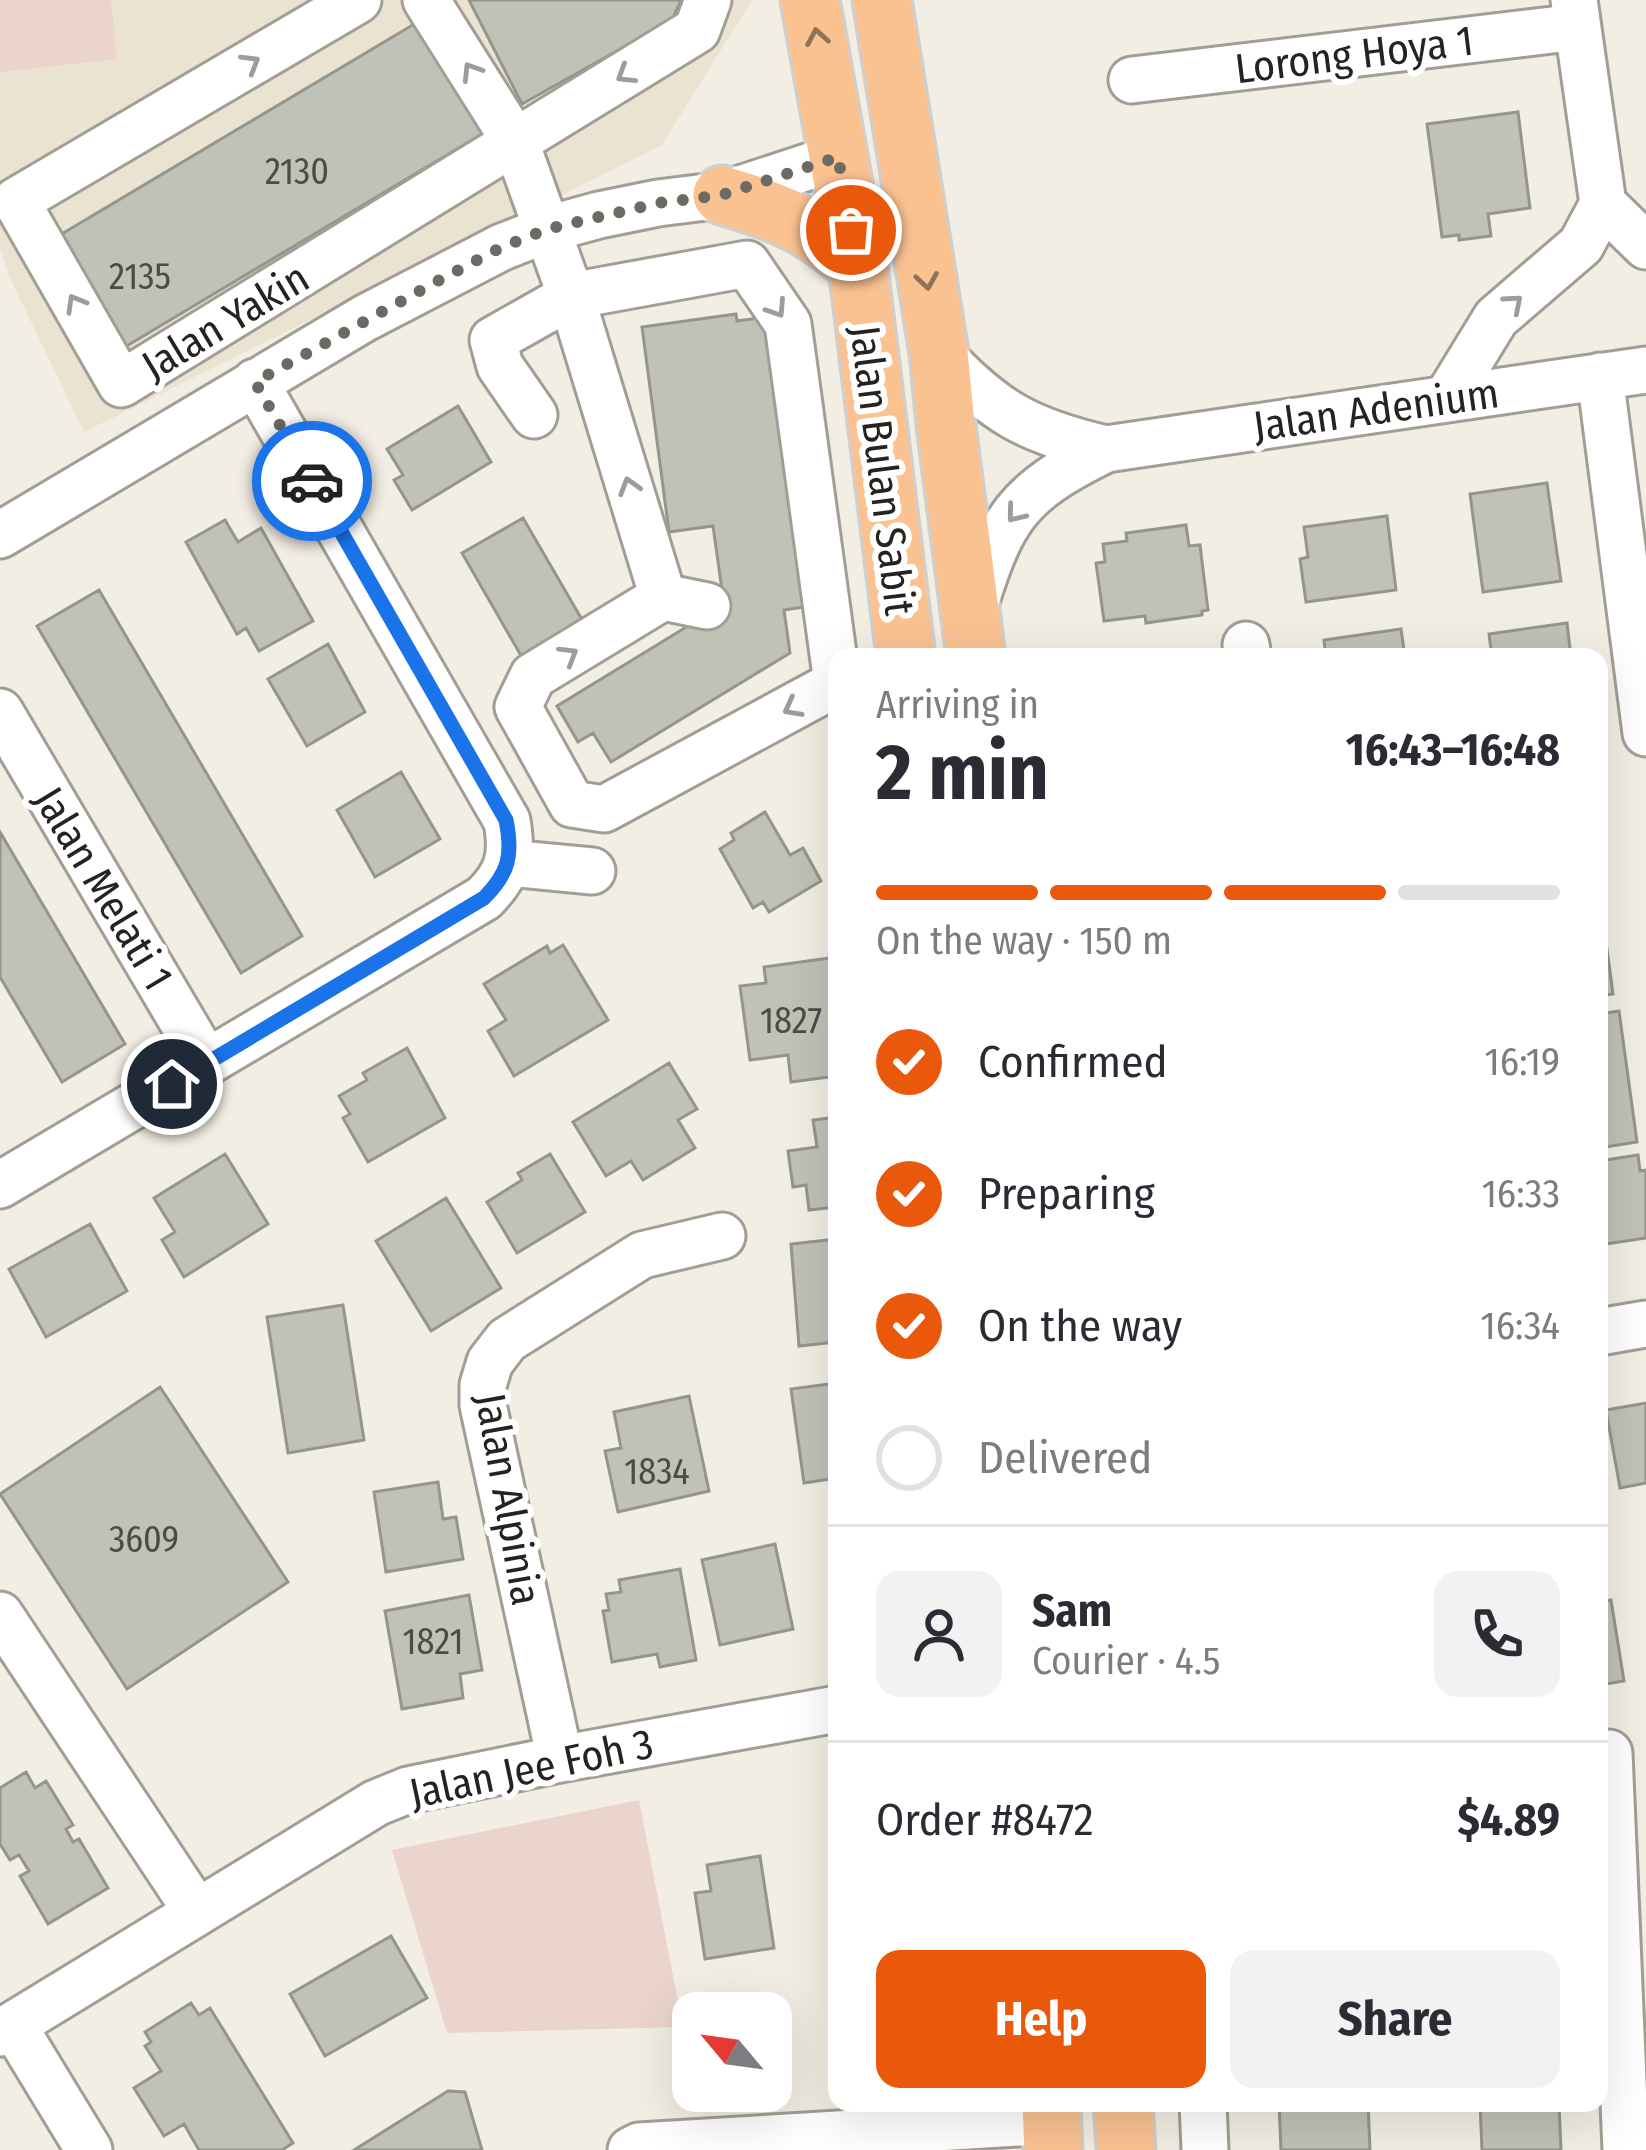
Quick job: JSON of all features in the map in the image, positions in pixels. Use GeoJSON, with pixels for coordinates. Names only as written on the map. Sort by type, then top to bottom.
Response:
{"type":"FeatureCollection","features":[{"type":"Feature","properties":{"kind":"main road","name":"Jalan Bulan Sabit"},"geometry":{"type":"LineString","coordinates":[[811,0],[858,267],[905,648]]}},
{"type":"Feature","properties":{"kind":"main road"},"geometry":{"type":"LineString","coordinates":[[838,157],[864,104],[862,0]]}},
{"type":"Feature","properties":{"kind":"main road","name":"Jalan Bulan Sabit"},"geometry":{"type":"LineString","coordinates":[[882,0],[939,353],[973,636]]}},
{"type":"Feature","properties":{"kind":"main road"},"geometry":{"type":"LineString","coordinates":[[722,195],[775,210],[811,228],[858,267]]}},
{"type":"Feature","properties":{"kind":"main road"},"geometry":{"type":"LineString","coordinates":[[1124,2112],[1126,2150]]}},
{"type":"Feature","properties":{"kind":"street","name":"Jalan Yakin"},"geometry":{"type":"LineString","coordinates":[[358,0],[16,201],[122,384],[697,30],[708,0]]}},
{"type":"Feature","properties":{"kind":"street"},"geometry":{"type":"LineString","coordinates":[[426,0],[516,143],[571,296],[663,598]]}},
{"type":"Feature","properties":{"kind":"street"},"geometry":{"type":"LineString","coordinates":[[1447,398],[1496,318],[1581,245],[1603,204],[1575,14]]}},
{"type":"Feature","properties":{"kind":"street","name":"Lorong Hoya 1"},"geometry":{"type":"LineString","coordinates":[[1132,80],[1575,14]]}},
{"type":"Feature","properties":{"kind":"street"},"geometry":{"type":"LineString","coordinates":[[0,535],[255,382],[502,247],[548,229],[658,203],[722,195],[838,157]]}},
{"type":"Feature","properties":{"kind":"street"},"geometry":{"type":"LineString","coordinates":[[1603,204],[1646,246]]}},
{"type":"Feature","properties":{"kind":"street"},"geometry":{"type":"LineString","coordinates":[[533,415],[500,366],[493,340],[571,296],[747,265],[788,324],[832,648]]}},
{"type":"Feature","properties":{"kind":"street","name":"Jalan Adenium"},"geometry":{"type":"LineString","coordinates":[[939,353],[980,396],[1004,412],[1062,439],[1106,449]]}},
{"type":"Feature","properties":{"kind":"street","name":"Jalan Adenium"},"geometry":{"type":"LineString","coordinates":[[973,636],[989,559],[1020,504],[1059,472],[1106,449],[1646,370]]}},
{"type":"Feature","properties":{"kind":"street"},"geometry":{"type":"LineString","coordinates":[[1600,376],[1646,733]]}},
{"type":"Feature","properties":{"kind":"street"},"geometry":{"type":"LineString","coordinates":[[0,1185],[484,898],[499,883],[508,863],[506,820],[484,778],[255,382]]}},
{"type":"Feature","properties":{"kind":"street"},"geometry":{"type":"LineString","coordinates":[[122,384],[152,443]]}},
{"type":"Feature","properties":{"kind":"street"},"geometry":{"type":"LineString","coordinates":[[707,606],[663,598],[533,676],[518,707],[572,804],[604,809],[828,688]]}},
{"type":"Feature","properties":{"kind":"street","name":"Jalan Melati 1"},"geometry":{"type":"LineString","coordinates":[[0,712],[207,1064]]}},
{"type":"Feature","properties":{"kind":"street"},"geometry":{"type":"LineString","coordinates":[[484,778],[540,746]]}},
{"type":"Feature","properties":{"kind":"street"},"geometry":{"type":"LineString","coordinates":[[508,863],[592,872]]}},
{"type":"Feature","properties":{"kind":"street","name":"Jalan Alpinia"},"geometry":{"type":"LineString","coordinates":[[560,1759],[483,1405],[490,1362],[507,1340],[642,1255],[722,1236]]}},
{"type":"Feature","properties":{"kind":"street"},"geometry":{"type":"LineString","coordinates":[[1608,1330],[1646,1324]]}},
{"type":"Feature","properties":{"kind":"street"},"geometry":{"type":"LineString","coordinates":[[0,1615],[196,1912]]}},
{"type":"Feature","properties":{"kind":"street","name":"Jalan Jee Foh 3"},"geometry":{"type":"LineString","coordinates":[[6,2029],[376,1803],[408,1790],[828,1710]]}},
{"type":"Feature","properties":{"kind":"street"},"geometry":{"type":"LineString","coordinates":[[1618,1752],[1626,2150]]}},
{"type":"Feature","properties":{"kind":"street"},"geometry":{"type":"LineString","coordinates":[[6,2029],[89,2150]]}},
{"type":"Feature","properties":{"kind":"street"},"geometry":{"type":"LineString","coordinates":[[1203,2112],[1205,2150]]}},
{"type":"Feature","properties":{"kind":"street"},"geometry":{"type":"LineString","coordinates":[[631,2150],[639,2146],[968,2138],[1070,2125]]}},
{"type":"Feature","properties":{"kind":"shaded area"},"geometry":{"type":"Polygon","coordinates":[[[0,0],[752,0],[662,145],[84,432],[0,248],[0,0]]]}},
{"type":"Feature","properties":{"kind":"shaded area"},"geometry":{"type":"Polygon","coordinates":[[[0,0],[111,0],[117,59],[0,72],[0,0]]]}},
{"type":"Feature","properties":{"kind":"shaded area"},"geometry":{"type":"Polygon","coordinates":[[[639,1800],[676,1992],[672,1992],[672,2027],[447,2033],[392,1850],[639,1800]]]}},
{"type":"Feature","properties":{"kind":"building"},"geometry":{"type":"Polygon","coordinates":[[[469,0],[681,0],[672,20],[522,104],[469,0]]]}},
{"type":"Feature","properties":{"kind":"building"},"geometry":{"type":"Polygon","coordinates":[[[416,23],[482,134],[125,347],[60,235],[416,23]]]}},
{"type":"Feature","properties":{"kind":"building"},"geometry":{"type":"Polygon","coordinates":[[[1518,112],[1530,208],[1488,214],[1491,236],[1442,237],[1427,124],[1518,112]]]}},
{"type":"Feature","properties":{"kind":"building"},"geometry":{"type":"Polygon","coordinates":[[[736,314],[737,321],[773,316],[811,606],[784,610],[790,653],[611,762],[593,733],[578,742],[557,706],[724,604],[713,526],[669,532],[642,327],[736,314]]]}},
{"type":"Feature","properties":{"kind":"building"},"geometry":{"type":"Polygon","coordinates":[[[458,406],[491,462],[412,510],[394,480],[403,475],[387,449],[458,406]]]}},
{"type":"Feature","properties":{"kind":"building"},"geometry":{"type":"Polygon","coordinates":[[[1547,483],[1561,581],[1483,592],[1470,494],[1547,483]]]}},
{"type":"Feature","properties":{"kind":"building"},"geometry":{"type":"Polygon","coordinates":[[[1387,516],[1396,590],[1306,602],[1300,559],[1308,557],[1304,527],[1387,516]]]}},
{"type":"Feature","properties":{"kind":"building"},"geometry":{"type":"Polygon","coordinates":[[[523,518],[584,623],[523,659],[462,553],[523,518]]]}},
{"type":"Feature","properties":{"kind":"building"},"geometry":{"type":"Polygon","coordinates":[[[225,520],[238,542],[261,528],[313,621],[259,651],[246,628],[237,634],[186,542],[225,520]]]}},
{"type":"Feature","properties":{"kind":"building"},"geometry":{"type":"Polygon","coordinates":[[[1186,525],[1189,546],[1200,545],[1208,610],[1202,615],[1146,623],[1145,616],[1104,621],[1096,563],[1105,562],[1103,544],[1127,541],[1126,533],[1186,525]]]}},
{"type":"Feature","properties":{"kind":"building"},"geometry":{"type":"Polygon","coordinates":[[[99,590],[302,936],[241,973],[37,626],[99,590]]]}},
{"type":"Feature","properties":{"kind":"building"},"geometry":{"type":"Polygon","coordinates":[[[1567,623],[1570,648],[1491,648],[1489,634],[1567,623]]]}},
{"type":"Feature","properties":{"kind":"building"},"geometry":{"type":"Polygon","coordinates":[[[1401,629],[1404,648],[1325,648],[1324,640],[1401,629]]]}},
{"type":"Feature","properties":{"kind":"building"},"geometry":{"type":"Polygon","coordinates":[[[328,644],[365,712],[307,746],[268,679],[328,644]]]}},
{"type":"Feature","properties":{"kind":"building"},"geometry":{"type":"Polygon","coordinates":[[[401,772],[440,839],[375,877],[337,810],[401,772]]]}},
{"type":"Feature","properties":{"kind":"building"},"geometry":{"type":"Polygon","coordinates":[[[765,812],[790,855],[803,848],[821,881],[769,912],[763,902],[753,908],[720,849],[734,840],[731,833],[765,812]]]}},
{"type":"Feature","properties":{"kind":"building"},"geometry":{"type":"Polygon","coordinates":[[[0,832],[125,1044],[62,1082],[0,977],[0,832]]]}},
{"type":"Feature","properties":{"kind":"building"},"geometry":{"type":"Polygon","coordinates":[[[563,945],[608,1020],[514,1076],[488,1031],[506,1020],[484,984],[547,946],[550,953],[563,945]]]}},
{"type":"Feature","properties":{"kind":"building"},"geometry":{"type":"Polygon","coordinates":[[[1608,956],[1613,994],[1608,995],[1608,956]]]}},
{"type":"Feature","properties":{"kind":"building"},"geometry":{"type":"Polygon","coordinates":[[[828,958],[828,1077],[791,1082],[788,1055],[750,1060],[740,986],[766,983],[764,967],[828,958]]]}},
{"type":"Feature","properties":{"kind":"building"},"geometry":{"type":"Polygon","coordinates":[[[1619,1011],[1637,1142],[1608,1147],[1608,1013],[1619,1011]]]}},
{"type":"Feature","properties":{"kind":"building"},"geometry":{"type":"Polygon","coordinates":[[[407,1048],[445,1118],[368,1162],[343,1118],[350,1114],[339,1096],[367,1080],[363,1073],[407,1048]]]}},
{"type":"Feature","properties":{"kind":"building"},"geometry":{"type":"Polygon","coordinates":[[[669,1063],[697,1109],[678,1120],[695,1148],[643,1180],[631,1161],[606,1176],[573,1122],[669,1063]]]}},
{"type":"Feature","properties":{"kind":"building"},"geometry":{"type":"Polygon","coordinates":[[[828,1118],[828,1208],[809,1210],[806,1185],[793,1187],[788,1151],[817,1147],[813,1120],[828,1118]]]}},
{"type":"Feature","properties":{"kind":"building"},"geometry":{"type":"Polygon","coordinates":[[[225,1154],[268,1224],[184,1277],[162,1240],[175,1232],[154,1198],[225,1154]]]}},
{"type":"Feature","properties":{"kind":"building"},"geometry":{"type":"Polygon","coordinates":[[[550,1154],[585,1212],[517,1253],[487,1202],[522,1180],[518,1173],[550,1154]]]}},
{"type":"Feature","properties":{"kind":"building"},"geometry":{"type":"Polygon","coordinates":[[[1638,1155],[1640,1171],[1646,1170],[1646,1238],[1608,1244],[1608,1160],[1638,1155]]]}},
{"type":"Feature","properties":{"kind":"building"},"geometry":{"type":"Polygon","coordinates":[[[446,1198],[501,1288],[431,1331],[376,1241],[446,1198]]]}},
{"type":"Feature","properties":{"kind":"building"},"geometry":{"type":"Polygon","coordinates":[[[90,1224],[127,1291],[46,1337],[9,1269],[90,1224]]]}},
{"type":"Feature","properties":{"kind":"building"},"geometry":{"type":"Polygon","coordinates":[[[828,1240],[828,1343],[799,1346],[791,1244],[828,1240]]]}},
{"type":"Feature","properties":{"kind":"building"},"geometry":{"type":"Polygon","coordinates":[[[343,1305],[364,1440],[288,1453],[267,1317],[343,1305]]]}},
{"type":"Feature","properties":{"kind":"building"},"geometry":{"type":"Polygon","coordinates":[[[828,1384],[828,1479],[804,1483],[791,1389],[828,1384]]]}},
{"type":"Feature","properties":{"kind":"building"},"geometry":{"type":"Polygon","coordinates":[[[160,1387],[288,1582],[127,1689],[0,1494],[160,1387]]]}},
{"type":"Feature","properties":{"kind":"building"},"geometry":{"type":"Polygon","coordinates":[[[689,1396],[709,1491],[618,1512],[605,1451],[621,1448],[614,1412],[689,1396]]]}},
{"type":"Feature","properties":{"kind":"building"},"geometry":{"type":"Polygon","coordinates":[[[1646,1403],[1646,1483],[1620,1488],[1608,1410],[1646,1403]]]}},
{"type":"Feature","properties":{"kind":"building"},"geometry":{"type":"Polygon","coordinates":[[[438,1482],[443,1519],[456,1517],[463,1559],[386,1572],[374,1492],[438,1482]]]}},
{"type":"Feature","properties":{"kind":"building"},"geometry":{"type":"Polygon","coordinates":[[[775,1544],[793,1629],[720,1645],[702,1560],[775,1544]]]}},
{"type":"Feature","properties":{"kind":"building"},"geometry":{"type":"Polygon","coordinates":[[[680,1569],[696,1660],[660,1667],[657,1654],[612,1662],[603,1611],[609,1610],[606,1594],[621,1592],[619,1580],[680,1569]]]}},
{"type":"Feature","properties":{"kind":"building"},"geometry":{"type":"Polygon","coordinates":[[[469,1595],[482,1670],[460,1674],[463,1698],[402,1709],[385,1611],[469,1595]]]}},
{"type":"Feature","properties":{"kind":"building"},"geometry":{"type":"Polygon","coordinates":[[[1608,1600],[1624,1681],[1608,1684],[1608,1600]]]}},
{"type":"Feature","properties":{"kind":"building"},"geometry":{"type":"Polygon","coordinates":[[[26,1772],[35,1788],[46,1781],[73,1825],[66,1829],[73,1842],[79,1839],[108,1888],[48,1924],[20,1876],[29,1871],[19,1855],[10,1860],[0,1844],[0,1788],[26,1772]]]}},
{"type":"Feature","properties":{"kind":"building"},"geometry":{"type":"Polygon","coordinates":[[[760,1856],[774,1948],[705,1959],[695,1893],[711,1891],[707,1865],[760,1856]]]}},
{"type":"Feature","properties":{"kind":"building"},"geometry":{"type":"Polygon","coordinates":[[[391,1936],[427,1998],[325,2056],[290,1994],[391,1936]]]}},
{"type":"Feature","properties":{"kind":"building"},"geometry":{"type":"Polygon","coordinates":[[[191,2003],[199,2015],[210,2008],[293,2143],[282,2150],[199,2150],[184,2124],[164,2136],[134,2088],[161,2071],[145,2046],[151,2042],[145,2032],[191,2003]]]}},
{"type":"Feature","properties":{"kind":"building"},"geometry":{"type":"Polygon","coordinates":[[[448,2091],[465,2092],[482,2150],[354,2150],[448,2091]]]}},
{"type":"Feature","properties":{"kind":"building"},"geometry":{"type":"Polygon","coordinates":[[[1279,2112],[1368,2112],[1370,2150],[1281,2150],[1279,2112]]]}},
{"type":"Feature","properties":{"kind":"building"},"geometry":{"type":"Polygon","coordinates":[[[1480,2112],[1559,2112],[1561,2150],[1482,2150],[1480,2112]]]}},
{"type":"Feature","properties":{"kind":"way so far"},"geometry":{"type":"LineString","coordinates":[[312,481],[255,382],[502,247],[599,215],[722,195],[838,157],[851,230]]}},
{"type":"Feature","properties":{"kind":"route"},"geometry":{"type":"LineString","coordinates":[[172,1084],[484,898],[499,883],[508,863],[506,820],[312,481]]}}]}
